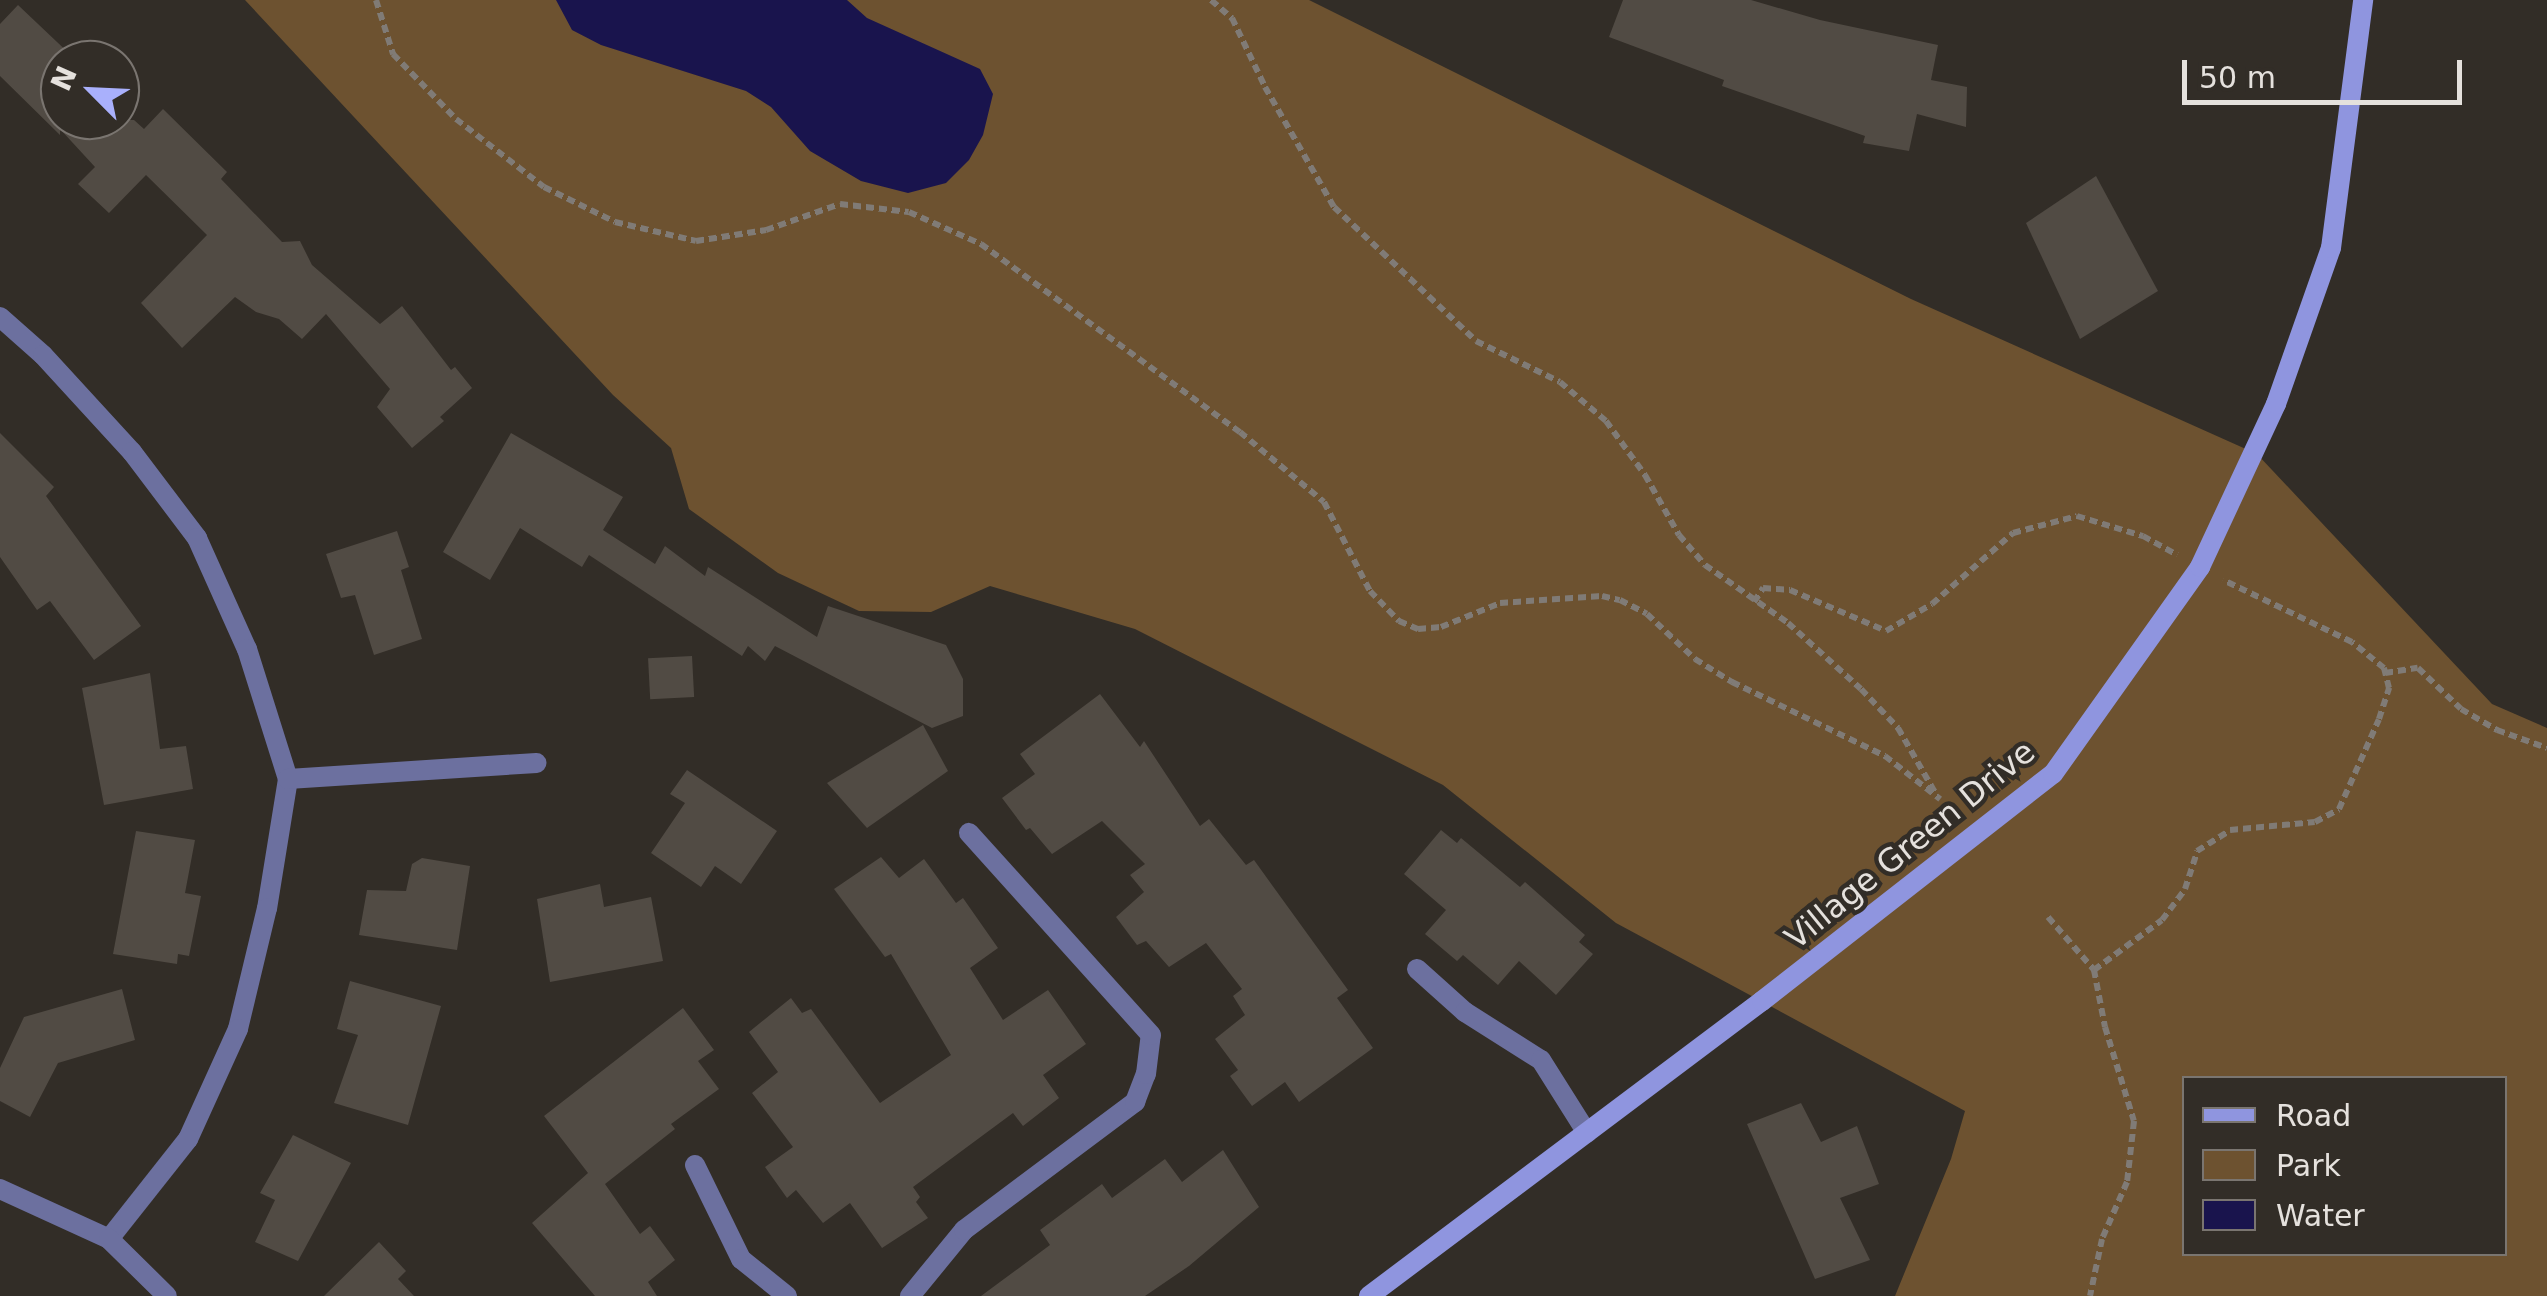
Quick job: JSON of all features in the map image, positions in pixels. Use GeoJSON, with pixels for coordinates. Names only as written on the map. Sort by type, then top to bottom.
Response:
{"type":"FeatureCollection","features":[{"type":"Feature","properties":{"kind":"street","name":"Village Green Drive"},"geometry":{"type":"LineString","coordinates":[[1369,1296],[2053,774],[2200,567],[2276,404],[2332,248],[2363,0]]}},
{"type":"Feature","properties":{"kind":"street"},"geometry":{"type":"LineString","coordinates":[[0,317],[43,355],[132,452],[197,538],[248,649],[288,779],[267,908],[238,1029],[188,1139],[109,1239]]}},
{"type":"Feature","properties":{"kind":"street"},"geometry":{"type":"LineString","coordinates":[[288,779],[536,763]]}},
{"type":"Feature","properties":{"kind":"street"},"geometry":{"type":"LineString","coordinates":[[910,1296],[964,1230],[1135,1102],[1146,1074],[1150,1035],[968,832]]}},
{"type":"Feature","properties":{"kind":"street"},"geometry":{"type":"LineString","coordinates":[[1417,968],[1464,1012],[1540,1060],[1587,1133]]}},
{"type":"Feature","properties":{"kind":"street"},"geometry":{"type":"LineString","coordinates":[[695,1165],[741,1259],[787,1296]]}},
{"type":"Feature","properties":{"kind":"street"},"geometry":{"type":"LineString","coordinates":[[0,1189],[109,1239],[167,1296]]}},
{"type":"Feature","properties":{"kind":"path"},"geometry":{"type":"LineString","coordinates":[[376,0],[393,54],[456,119],[544,187],[614,222],[696,241],[766,230],[840,204],[909,212],[981,244],[1240,432],[1324,502],[1370,591],[1399,621],[1418,628],[1441,628],[1500,603],[1602,596],[1620,600],[1647,614],[1696,659],[1732,682],[1885,756],[1940,800],[1898,728],[1860,689],[1788,623],[1705,564],[1679,535],[1645,475],[1606,422],[1560,382],[1476,341],[1334,208],[1265,87],[1232,18],[1211,0]]}},
{"type":"Feature","properties":{"kind":"path"},"geometry":{"type":"LineString","coordinates":[[2385,673],[2418,668],[2460,708],[2497,730],[2547,748]]}},
{"type":"Feature","properties":{"kind":"path"},"geometry":{"type":"LineString","coordinates":[[2048,917],[2094,970],[2104,1028],[2134,1121],[2127,1182],[2102,1239],[2090,1296]]}},
{"type":"Feature","properties":{"kind":"green space"},"geometry":{"type":"Polygon","coordinates":[[[245,0],[1309,0],[1911,299],[2257,454],[2492,704],[2547,728],[2547,1296],[1895,1296],[1951,1159],[1965,1111],[1616,923],[1443,785],[1135,629],[990,586],[931,612],[859,611],[778,573],[689,509],[671,448],[613,395],[245,0]]]}},
{"type":"Feature","properties":{"kind":"water"},"geometry":{"type":"Polygon","coordinates":[[[556,0],[847,0],[867,18],[980,69],[993,94],[983,135],[969,160],[946,183],[908,193],[861,181],[810,151],[771,107],[746,91],[601,45],[572,30],[556,0]]]}},
{"type":"Feature","properties":{"kind":"building"},"geometry":{"type":"Polygon","coordinates":[[[1623,0],[1751,0],[1820,20],[1938,45],[1931,80],[1967,87],[1966,127],[1917,114],[1909,151],[1863,143],[1865,136],[1722,86],[1724,80],[1609,37],[1623,0]]]}},
{"type":"Feature","properties":{"kind":"building"},"geometry":{"type":"Polygon","coordinates":[[[18,5],[55,40],[40,40],[40,115],[0,76],[0,24],[18,5]]]}},
{"type":"Feature","properties":{"kind":"building"},"geometry":{"type":"Polygon","coordinates":[[[163,109],[227,172],[221,179],[282,242],[300,241],[312,265],[380,324],[402,306],[451,370],[455,367],[472,388],[440,417],[444,421],[412,448],[377,407],[390,389],[326,314],[302,339],[279,319],[256,312],[235,297],[182,348],[141,303],[207,235],[146,175],[109,213],[78,184],[95,167],[70,140],[140,140],[140,125],[144,129],[163,109]]]}},
{"type":"Feature","properties":{"kind":"building"},"geometry":{"type":"Polygon","coordinates":[[[2096,176],[2158,291],[2080,339],[2026,223],[2096,176]]]}},
{"type":"Feature","properties":{"kind":"building"},"geometry":{"type":"Polygon","coordinates":[[[0,433],[54,487],[46,496],[141,626],[94,660],[50,601],[37,610],[0,557],[0,433]]]}},
{"type":"Feature","properties":{"kind":"building"},"geometry":{"type":"Polygon","coordinates":[[[511,433],[623,497],[603,530],[655,564],[665,546],[705,576],[708,567],[817,637],[828,606],[946,645],[963,679],[963,716],[932,728],[775,646],[765,661],[748,646],[742,656],[589,555],[582,567],[520,528],[490,580],[443,552],[511,433]]]}},
{"type":"Feature","properties":{"kind":"building"},"geometry":{"type":"Polygon","coordinates":[[[397,531],[409,567],[401,570],[422,639],[374,655],[355,595],[341,598],[326,554],[397,531]]]}},
{"type":"Feature","properties":{"kind":"building"},"geometry":{"type":"Polygon","coordinates":[[[692,656],[694,697],[650,699],[648,658],[692,656]]]}},
{"type":"Feature","properties":{"kind":"building"},"geometry":{"type":"Polygon","coordinates":[[[150,673],[160,749],[186,746],[193,789],[104,805],[82,688],[150,673]]]}},
{"type":"Feature","properties":{"kind":"building"},"geometry":{"type":"Polygon","coordinates":[[[1100,694],[1140,747],[1144,741],[1200,826],[1209,819],[1246,865],[1254,860],[1348,990],[1337,998],[1373,1048],[1299,1102],[1285,1082],[1252,1106],[1230,1076],[1238,1070],[1215,1039],[1245,1015],[1233,996],[1242,989],[1206,943],[1169,967],[1146,941],[1137,945],[1116,917],[1144,892],[1130,875],[1145,864],[1102,821],[1052,854],[1030,828],[1026,830],[1002,798],[1035,774],[1020,754],[1100,694]]]}},
{"type":"Feature","properties":{"kind":"building"},"geometry":{"type":"Polygon","coordinates":[[[923,725],[948,771],[867,828],[827,783],[923,725]]]}},
{"type":"Feature","properties":{"kind":"building"},"geometry":{"type":"Polygon","coordinates":[[[687,770],[777,831],[741,884],[715,866],[701,887],[651,853],[685,803],[670,794],[687,770]]]}},
{"type":"Feature","properties":{"kind":"building"},"geometry":{"type":"Polygon","coordinates":[[[1441,830],[1457,843],[1461,838],[1520,887],[1525,882],[1585,935],[1579,942],[1593,954],[1556,995],[1519,961],[1498,985],[1463,955],[1457,961],[1425,934],[1446,910],[1404,874],[1441,830]]]}},
{"type":"Feature","properties":{"kind":"building"},"geometry":{"type":"Polygon","coordinates":[[[136,831],[195,840],[185,893],[201,896],[189,956],[178,954],[177,964],[113,954],[136,831]]]}},
{"type":"Feature","properties":{"kind":"building"},"geometry":{"type":"Polygon","coordinates":[[[881,857],[899,878],[924,859],[956,903],[963,898],[998,948],[970,968],[1003,1020],[1048,990],[1086,1044],[1043,1075],[1059,1098],[1023,1126],[1013,1113],[913,1187],[920,1197],[916,1202],[928,1218],[882,1248],[850,1203],[823,1223],[796,1190],[787,1198],[765,1167],[793,1147],[752,1093],[778,1072],[749,1032],[791,998],[802,1013],[811,1009],[880,1103],[951,1055],[891,954],[885,957],[834,889],[881,857]]]}},
{"type":"Feature","properties":{"kind":"building"},"geometry":{"type":"Polygon","coordinates":[[[422,858],[470,866],[457,950],[359,935],[367,890],[406,891],[412,864],[422,858]]]}},
{"type":"Feature","properties":{"kind":"building"},"geometry":{"type":"Polygon","coordinates":[[[600,884],[604,907],[651,897],[663,961],[550,982],[537,899],[600,884]]]}},
{"type":"Feature","properties":{"kind":"building"},"geometry":{"type":"Polygon","coordinates":[[[350,981],[441,1006],[408,1125],[334,1103],[358,1035],[337,1029],[350,981]]]}},
{"type":"Feature","properties":{"kind":"building"},"geometry":{"type":"Polygon","coordinates":[[[122,989],[135,1040],[58,1063],[30,1117],[0,1101],[0,1068],[24,1017],[122,989]]]}},
{"type":"Feature","properties":{"kind":"building"},"geometry":{"type":"Polygon","coordinates":[[[683,1008],[714,1050],[698,1061],[719,1089],[671,1124],[675,1129],[605,1184],[640,1234],[650,1226],[675,1260],[648,1282],[657,1296],[595,1296],[532,1223],[588,1173],[544,1116],[683,1008]]]}},
{"type":"Feature","properties":{"kind":"building"},"geometry":{"type":"Polygon","coordinates":[[[1801,1103],[1821,1142],[1857,1126],[1879,1184],[1840,1198],[1870,1260],[1815,1279],[1747,1124],[1801,1103]]]}},
{"type":"Feature","properties":{"kind":"building"},"geometry":{"type":"Polygon","coordinates":[[[293,1135],[351,1163],[298,1261],[255,1242],[275,1200],[260,1193],[293,1135]]]}},
{"type":"Feature","properties":{"kind":"building"},"geometry":{"type":"Polygon","coordinates":[[[1223,1150],[1259,1207],[1189,1266],[1145,1296],[981,1296],[1050,1245],[1040,1230],[1102,1184],[1112,1198],[1165,1159],[1182,1182],[1223,1150]]]}},
{"type":"Feature","properties":{"kind":"building"},"geometry":{"type":"Polygon","coordinates":[[[379,1242],[406,1271],[398,1279],[414,1296],[324,1296],[379,1242]]]}}]}
